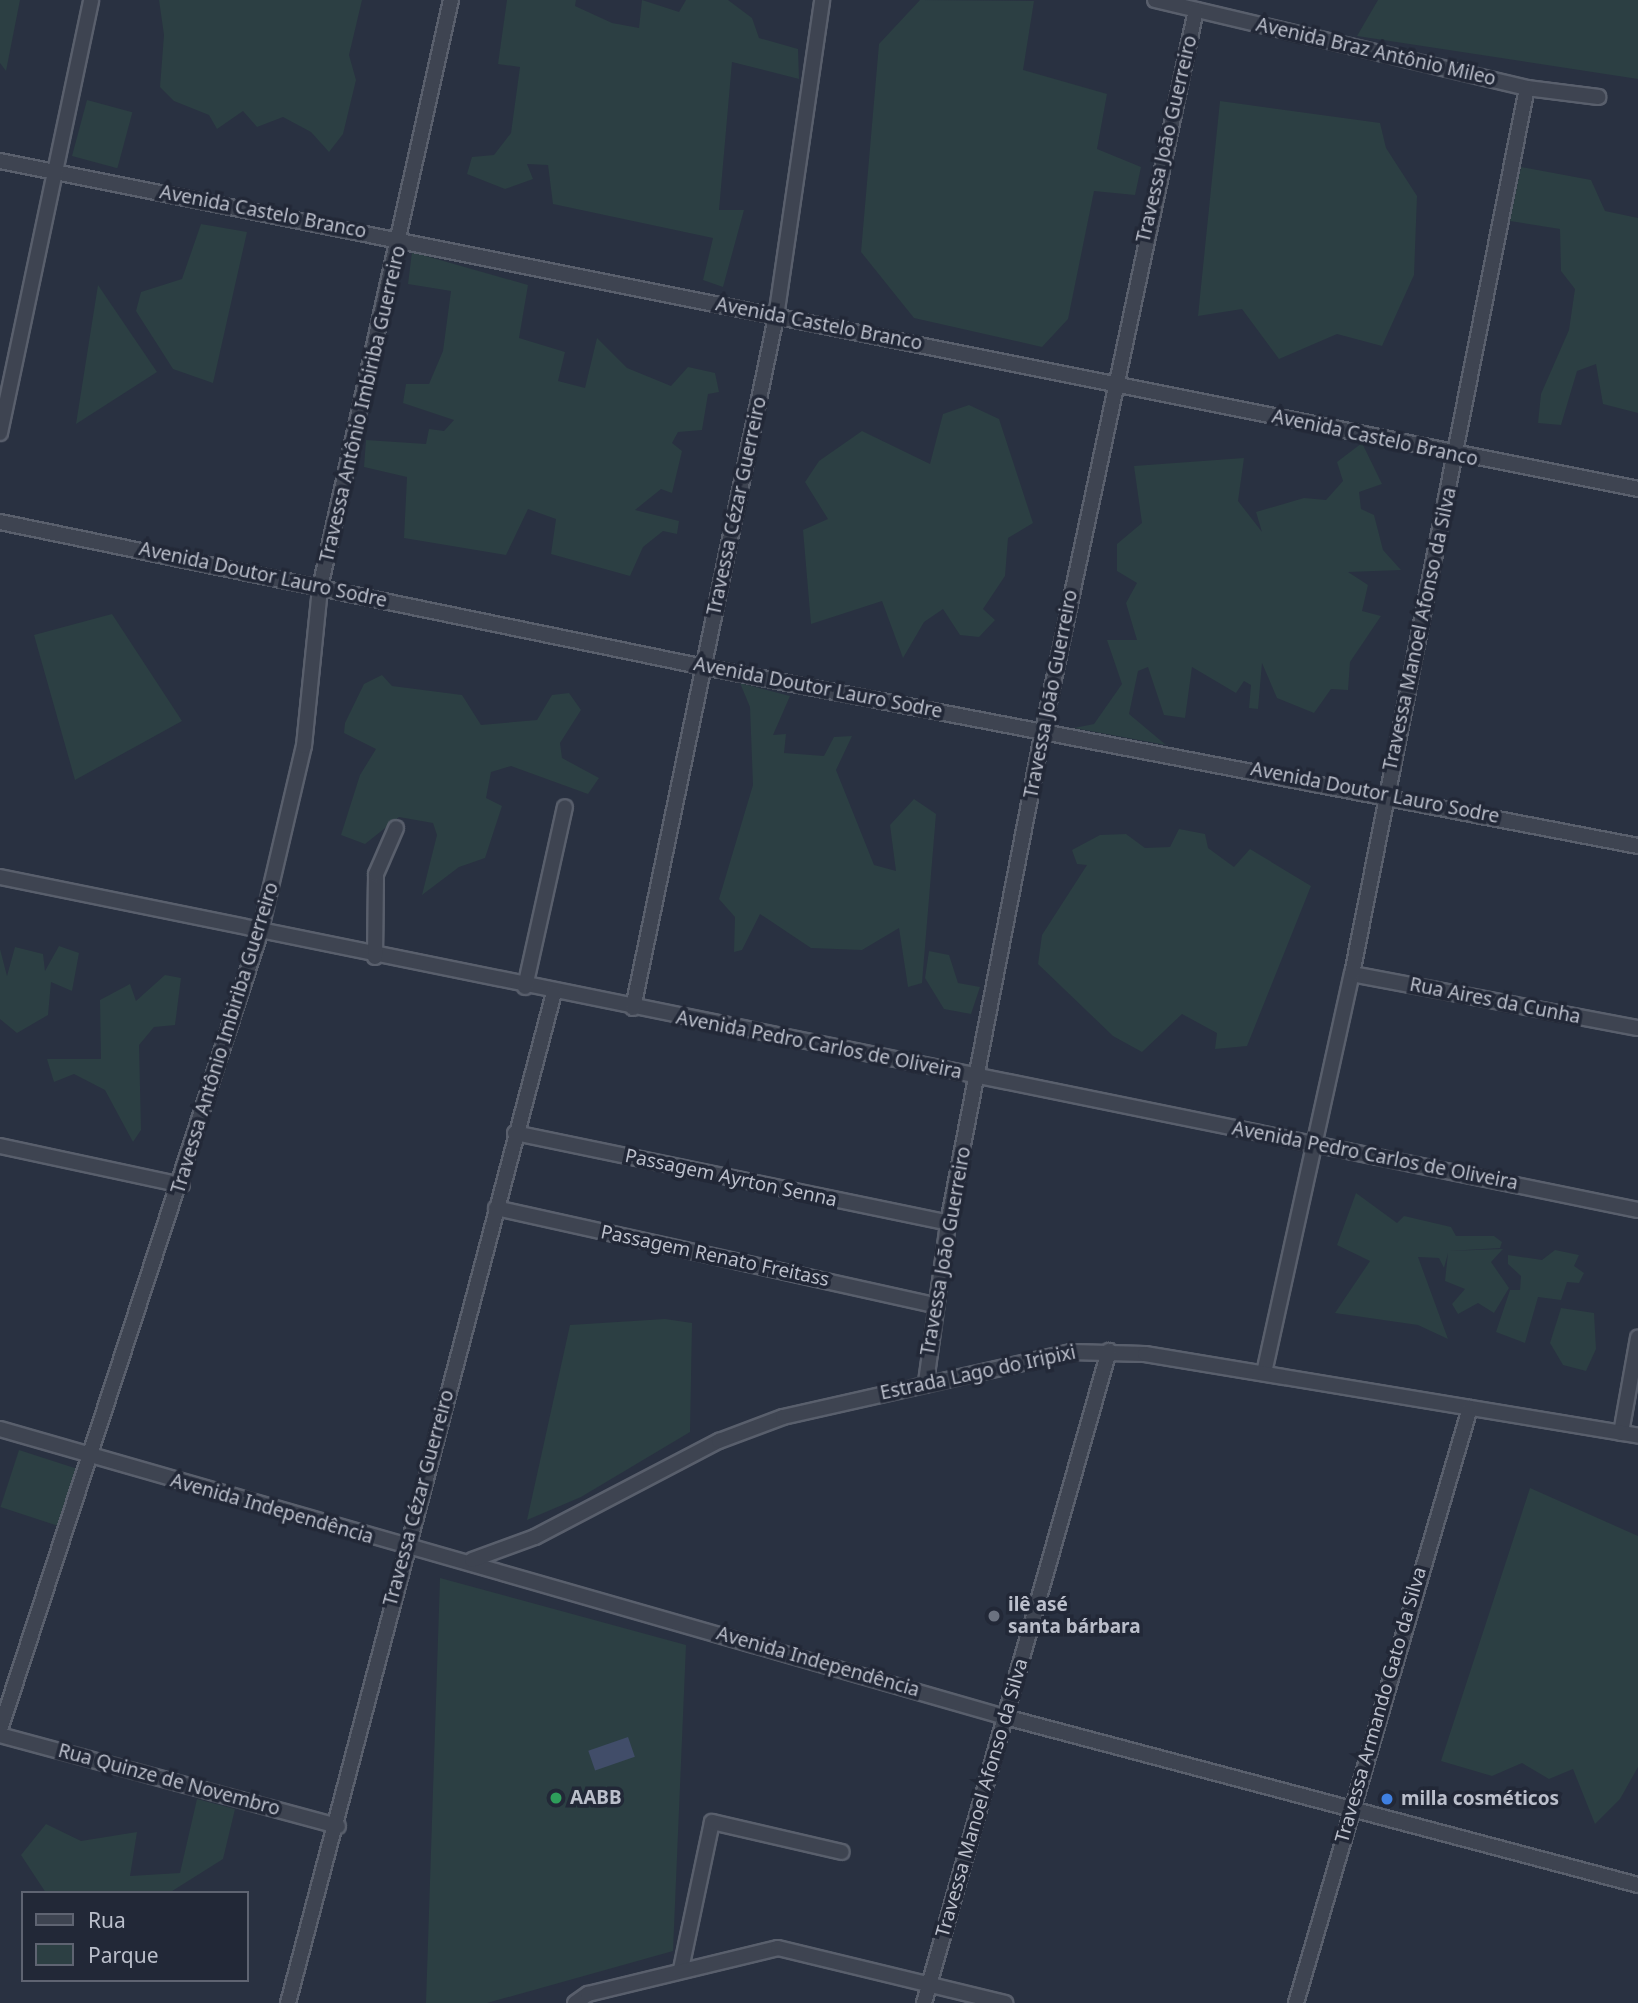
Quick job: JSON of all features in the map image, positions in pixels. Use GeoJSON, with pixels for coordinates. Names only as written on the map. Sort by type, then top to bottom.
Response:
{"type":"FeatureCollection","features":[{"type":"Feature","properties":{"kind":"street"},"geometry":{"type":"LineString","coordinates":[[0,433],[91,0]]}},
{"type":"Feature","properties":{"kind":"street","name":"Travessa Antônio Imbiriba Guerreiro"},"geometry":{"type":"LineString","coordinates":[[0,1732],[182,1185],[260,933],[304,746],[320,588],[401,238],[451,0]]}},
{"type":"Feature","properties":{"kind":"street","name":"Travessa Cézar Guerreiro"},"geometry":{"type":"LineString","coordinates":[[633,1008],[776,317],[822,0]]}},
{"type":"Feature","properties":{"kind":"street","name":"Avenida Braz Antônio Mileo"},"geometry":{"type":"LineString","coordinates":[[1154,0],[1527,88],[1598,97]]}},
{"type":"Feature","properties":{"kind":"street","name":"Travessa João Guerreiro"},"geometry":{"type":"LineString","coordinates":[[926,1382],[934,1305],[948,1223],[1043,731],[1113,382],[1196,10]]}},
{"type":"Feature","properties":{"kind":"street","name":"Travessa Manoel Afonso da Silva"},"geometry":{"type":"LineString","coordinates":[[1265,1373],[1352,974],[1527,88]]}},
{"type":"Feature","properties":{"kind":"street","name":"Avenida Castelo Branco"},"geometry":{"type":"LineString","coordinates":[[0,161],[401,238],[776,317],[1113,382],[1456,456],[1638,489]]}},
{"type":"Feature","properties":{"kind":"street","name":"Avenida Doutor Lauro Sodre"},"geometry":{"type":"LineString","coordinates":[[0,522],[704,667],[1386,794],[1638,846]]}},
{"type":"Feature","properties":{"kind":"street"},"geometry":{"type":"LineString","coordinates":[[525,987],[565,807]]}},
{"type":"Feature","properties":{"kind":"street"},"geometry":{"type":"LineString","coordinates":[[375,957],[376,874],[396,828]]}},
{"type":"Feature","properties":{"kind":"street","name":"Avenida Pedro Carlos de Oliveira"},"geometry":{"type":"LineString","coordinates":[[0,877],[375,957],[1638,1210]]}},
{"type":"Feature","properties":{"kind":"street","name":"Rua Aires da Cunha"},"geometry":{"type":"LineString","coordinates":[[1352,974],[1638,1028]]}},
{"type":"Feature","properties":{"kind":"street","name":"Travessa Cézar Guerreiro"},"geometry":{"type":"LineString","coordinates":[[288,2003],[338,1826],[405,1547],[554,993]]}},
{"type":"Feature","properties":{"kind":"street","name":"Passagem Ayrton Senna"},"geometry":{"type":"LineString","coordinates":[[515,1133],[948,1223]]}},
{"type":"Feature","properties":{"kind":"street"},"geometry":{"type":"LineString","coordinates":[[0,1146],[182,1185]]}},
{"type":"Feature","properties":{"kind":"street","name":"Passagem Renato Freitass"},"geometry":{"type":"LineString","coordinates":[[496,1208],[934,1305]]}},
{"type":"Feature","properties":{"kind":"street"},"geometry":{"type":"LineString","coordinates":[[1620,1433],[1638,1338]]}},
{"type":"Feature","properties":{"kind":"street","name":"Travessa Manoel Afonso da Silva"},"geometry":{"type":"LineString","coordinates":[[924,2003],[1109,1351]]}},
{"type":"Feature","properties":{"kind":"street","name":"Estrada Lago do Iripixi"},"geometry":{"type":"LineString","coordinates":[[471,1560],[535,1537],[719,1441],[783,1418],[926,1382],[1072,1352],[1109,1351],[1265,1373],[1638,1436]]}},
{"type":"Feature","properties":{"kind":"street","name":"Travessa Armando Gato da Silva"},"geometry":{"type":"LineString","coordinates":[[1296,2003],[1350,1809],[1470,1408]]}},
{"type":"Feature","properties":{"kind":"street","name":"Avenida Independência"},"geometry":{"type":"LineString","coordinates":[[0,1429],[405,1547],[471,1560],[1006,1717],[1638,1885]]}},
{"type":"Feature","properties":{"kind":"street","name":"Rua Quinze de Novembro"},"geometry":{"type":"LineString","coordinates":[[0,1732],[338,1826]]}},
{"type":"Feature","properties":{"kind":"street"},"geometry":{"type":"LineString","coordinates":[[681,1969],[712,1822],[842,1852]]}},
{"type":"Feature","properties":{"kind":"street"},"geometry":{"type":"LineString","coordinates":[[575,2003],[681,1969],[778,1948],[1004,2003]]}},
{"type":"Feature","properties":{"kind":"green space"},"geometry":{"type":"Polygon","coordinates":[[[0,0],[20,0],[6,71],[0,63],[0,0]]]}},
{"type":"Feature","properties":{"kind":"green space"},"geometry":{"type":"Polygon","coordinates":[[[159,0],[362,0],[349,55],[356,80],[343,134],[329,152],[311,132],[283,117],[257,127],[243,111],[217,129],[209,115],[174,101],[160,87],[164,35],[159,0]]]}},
{"type":"Feature","properties":{"kind":"green space"},"geometry":{"type":"Polygon","coordinates":[[[507,0],[576,0],[575,6],[612,23],[639,28],[642,0],[679,12],[686,0],[728,0],[752,18],[759,38],[798,49],[799,79],[732,62],[719,210],[744,210],[723,287],[703,280],[713,238],[553,204],[548,165],[527,164],[533,179],[505,189],[467,174],[472,157],[494,155],[511,133],[520,67],[498,64],[507,0]]]}},
{"type":"Feature","properties":{"kind":"green space"},"geometry":{"type":"Polygon","coordinates":[[[920,0],[1034,1],[1023,70],[1107,94],[1097,149],[1141,167],[1135,195],[1094,191],[1068,319],[1042,347],[914,318],[861,252],[879,44],[920,0]]]}},
{"type":"Feature","properties":{"kind":"green space"},"geometry":{"type":"Polygon","coordinates":[[[1378,0],[1638,0],[1638,79],[1357,36],[1378,0]]]}},
{"type":"Feature","properties":{"kind":"green space"},"geometry":{"type":"Polygon","coordinates":[[[87,100],[132,112],[117,168],[72,156],[87,100]]]}},
{"type":"Feature","properties":{"kind":"green space"},"geometry":{"type":"Polygon","coordinates":[[[1220,101],[1380,123],[1386,148],[1417,196],[1414,275],[1382,346],[1337,334],[1279,359],[1242,309],[1198,316],[1220,101]]]}},
{"type":"Feature","properties":{"kind":"green space"},"geometry":{"type":"Polygon","coordinates":[[[1521,167],[1591,180],[1605,211],[1638,218],[1638,413],[1603,404],[1596,364],[1577,371],[1561,425],[1538,423],[1541,394],[1569,330],[1575,289],[1561,271],[1560,229],[1510,221],[1521,167]]]}},
{"type":"Feature","properties":{"kind":"green space"},"geometry":{"type":"Polygon","coordinates":[[[201,224],[247,232],[213,383],[173,369],[136,311],[141,292],[182,279],[201,224]]]}},
{"type":"Feature","properties":{"kind":"green space"},"geometry":{"type":"Polygon","coordinates":[[[412,252],[528,285],[519,338],[565,352],[558,381],[585,388],[597,338],[627,368],[671,386],[688,367],[715,373],[719,392],[708,394],[702,430],[678,432],[672,443],[682,451],[672,493],[661,489],[635,510],[679,521],[677,534],[663,531],[643,547],[630,576],[551,554],[556,519],[528,509],[506,555],[404,538],[407,477],[364,467],[366,440],[426,444],[429,429],[444,431],[454,420],[403,403],[406,384],[429,384],[443,351],[451,291],[408,284],[412,252]]]}},
{"type":"Feature","properties":{"kind":"green space"},"geometry":{"type":"Polygon","coordinates":[[[98,285],[157,372],[76,424],[98,285]]]}},
{"type":"Feature","properties":{"kind":"green space"},"geometry":{"type":"Polygon","coordinates":[[[969,405],[999,419],[1033,523],[1008,538],[1005,576],[983,609],[995,620],[979,637],[960,635],[943,609],[924,622],[903,658],[882,601],[811,624],[803,530],[828,519],[805,482],[819,461],[862,431],[930,464],[943,414],[969,405]]]}},
{"type":"Feature","properties":{"kind":"green space"},"geometry":{"type":"Polygon","coordinates":[[[1362,443],[1382,484],[1359,492],[1361,509],[1374,515],[1383,550],[1401,570],[1348,572],[1368,585],[1362,611],[1381,616],[1350,662],[1348,690],[1331,689],[1314,713],[1277,698],[1262,663],[1258,709],[1249,708],[1251,685],[1244,681],[1236,693],[1192,667],[1185,718],[1164,715],[1148,667],[1138,671],[1129,714],[1166,745],[1074,728],[1094,724],[1122,684],[1107,640],[1137,640],[1126,603],[1137,583],[1117,571],[1117,544],[1142,523],[1134,466],[1244,458],[1238,501],[1262,532],[1256,512],[1304,498],[1326,500],[1343,481],[1337,462],[1362,443]]]}},
{"type":"Feature","properties":{"kind":"green space"},"geometry":{"type":"Polygon","coordinates":[[[112,614],[182,721],[75,780],[34,635],[112,614]]]}},
{"type":"Feature","properties":{"kind":"green space"},"geometry":{"type":"Polygon","coordinates":[[[382,675],[392,686],[462,695],[481,725],[537,720],[552,695],[569,693],[581,710],[560,743],[562,758],[599,778],[588,794],[511,766],[491,772],[486,798],[502,806],[485,858],[459,867],[422,895],[437,835],[433,823],[399,817],[365,844],[341,835],[360,775],[376,749],[344,733],[345,723],[364,684],[382,675]]]}},
{"type":"Feature","properties":{"kind":"green space"},"geometry":{"type":"Polygon","coordinates":[[[740,683],[790,696],[773,735],[786,734],[784,753],[824,756],[834,737],[852,736],[836,770],[874,865],[896,871],[890,825],[914,799],[936,814],[922,983],[908,987],[899,928],[862,950],[811,948],[760,914],[742,950],[734,952],[735,917],[719,899],[753,785],[750,707],[740,683]]]}},
{"type":"Feature","properties":{"kind":"green space"},"geometry":{"type":"Polygon","coordinates":[[[1179,829],[1205,834],[1208,848],[1234,867],[1250,849],[1311,886],[1247,1046],[1215,1049],[1217,1033],[1182,1014],[1142,1052],[1113,1036],[1038,964],[1042,935],[1087,865],[1077,864],[1072,850],[1100,835],[1126,834],[1145,848],[1170,847],[1179,829]]]}},
{"type":"Feature","properties":{"kind":"green space"},"geometry":{"type":"Polygon","coordinates":[[[59,946],[79,953],[72,991],[51,982],[48,1015],[17,1033],[0,1019],[0,949],[7,976],[15,947],[43,954],[45,971],[59,946]]]}},
{"type":"Feature","properties":{"kind":"green space"},"geometry":{"type":"Polygon","coordinates":[[[929,951],[949,955],[958,983],[980,987],[971,1014],[944,1009],[925,978],[929,951]]]}},
{"type":"Feature","properties":{"kind":"green space"},"geometry":{"type":"Polygon","coordinates":[[[165,975],[181,978],[175,1025],[154,1027],[139,1045],[141,1130],[133,1142],[105,1090],[74,1074],[54,1082],[47,1059],[101,1059],[100,1000],[130,984],[136,1001],[165,975]]]}},
{"type":"Feature","properties":{"kind":"green space"},"geometry":{"type":"Polygon","coordinates":[[[1356,1193],[1397,1223],[1404,1216],[1451,1227],[1456,1236],[1494,1236],[1502,1242],[1500,1248],[1448,1251],[1503,1249],[1491,1262],[1509,1288],[1494,1313],[1478,1303],[1458,1314],[1452,1304],[1465,1289],[1445,1281],[1448,1253],[1444,1268],[1439,1258],[1418,1257],[1448,1339],[1418,1325],[1335,1313],[1370,1261],[1337,1245],[1356,1193]]]}},
{"type":"Feature","properties":{"kind":"green space"},"geometry":{"type":"Polygon","coordinates":[[[1555,1250],[1579,1255],[1574,1266],[1584,1273],[1579,1283],[1567,1282],[1561,1300],[1538,1297],[1525,1343],[1496,1332],[1510,1290],[1520,1290],[1521,1276],[1508,1264],[1508,1255],[1542,1260],[1555,1250]]]}},
{"type":"Feature","properties":{"kind":"green space"},"geometry":{"type":"Polygon","coordinates":[[[1561,1308],[1594,1313],[1596,1349],[1586,1371],[1563,1365],[1550,1343],[1561,1308]]]}},
{"type":"Feature","properties":{"kind":"green space"},"geometry":{"type":"Polygon","coordinates":[[[665,1319],[692,1323],[690,1432],[581,1497],[527,1520],[570,1325],[665,1319]]]}},
{"type":"Feature","properties":{"kind":"green space"},"geometry":{"type":"Polygon","coordinates":[[[19,1450],[77,1469],[58,1526],[0,1507],[19,1450]]]}},
{"type":"Feature","properties":{"kind":"green space"},"geometry":{"type":"Polygon","coordinates":[[[1530,1488],[1638,1536],[1638,1767],[1620,1799],[1595,1824],[1573,1769],[1549,1779],[1522,1763],[1492,1776],[1441,1761],[1530,1488]]]}},
{"type":"Feature","properties":{"kind":"green space","name":"AABB"},"geometry":{"type":"Polygon","coordinates":[[[440,1578],[686,1645],[673,1951],[487,2003],[426,2003],[440,1578]]]}},
{"type":"Feature","properties":{"kind":"green space"},"geometry":{"type":"Polygon","coordinates":[[[197,1799],[235,1809],[223,1859],[172,1891],[45,1891],[21,1855],[46,1824],[81,1841],[137,1832],[130,1876],[180,1873],[197,1799]]]}},
{"type":"Feature","properties":{"kind":"water"},"geometry":{"type":"Polygon","coordinates":[[[628,1737],[635,1757],[595,1771],[588,1751],[628,1737]]]}},
{"type":"Feature","properties":{"kind":"place","name":"ilê asé santa bárbara"},"geometry":{"type":"Point","coordinates":[994,1616]}},
{"type":"Feature","properties":{"kind":"place","name":"AABB"},"geometry":{"type":"Point","coordinates":[556,1798]}},
{"type":"Feature","properties":{"kind":"place","name":"milla cosméticos"},"geometry":{"type":"Point","coordinates":[1387,1799]}}]}
